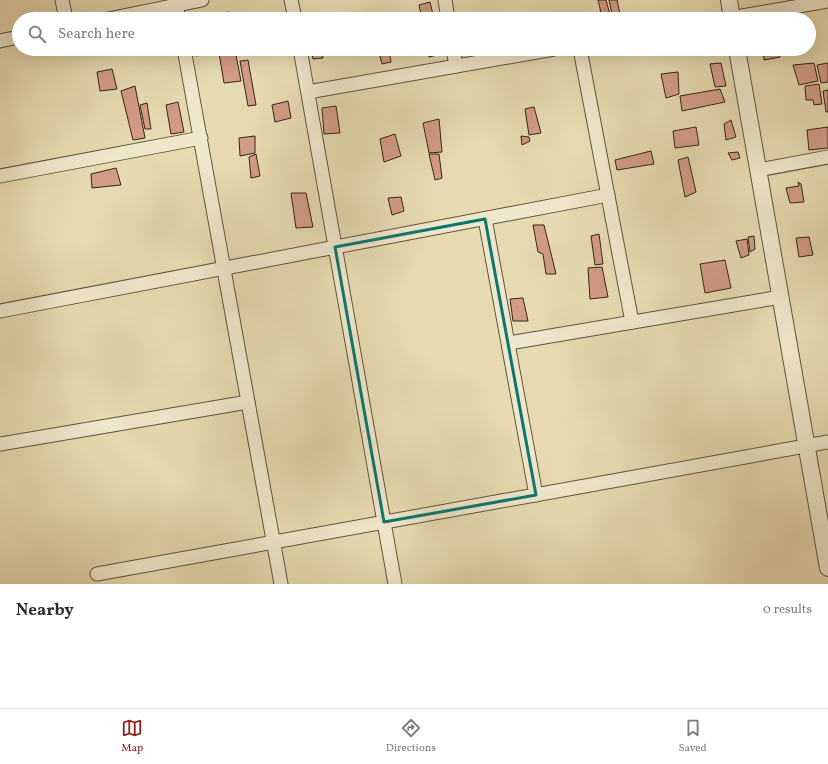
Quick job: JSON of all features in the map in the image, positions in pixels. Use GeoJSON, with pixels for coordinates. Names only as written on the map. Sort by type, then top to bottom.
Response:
{"type":"FeatureCollection","features":[{"type":"Feature","properties":{"kind":"street"},"geometry":{"type":"LineString","coordinates":[[62,0],[65,12]]}},
{"type":"Feature","properties":{"kind":"street"},"geometry":{"type":"LineString","coordinates":[[138,12],[176,3],[202,0]]}},
{"type":"Feature","properties":{"kind":"street"},"geometry":{"type":"LineString","coordinates":[[292,0],[294,12]]}},
{"type":"Feature","properties":{"kind":"street"},"geometry":{"type":"LineString","coordinates":[[445,0],[447,12]]}},
{"type":"Feature","properties":{"kind":"street"},"geometry":{"type":"LineString","coordinates":[[729,0],[730,12]]}},
{"type":"Feature","properties":{"kind":"street"},"geometry":{"type":"LineString","coordinates":[[768,12],[828,1]]}},
{"type":"Feature","properties":{"kind":"street"},"geometry":{"type":"LineString","coordinates":[[0,41],[12,38]]}},
{"type":"Feature","properties":{"kind":"street"},"geometry":{"type":"LineString","coordinates":[[185,56],[281,584]]}},
{"type":"Feature","properties":{"kind":"street"},"geometry":{"type":"LineString","coordinates":[[301,56],[395,584]]}},
{"type":"Feature","properties":{"kind":"street"},"geometry":{"type":"LineString","coordinates":[[454,56],[456,66]]}},
{"type":"Feature","properties":{"kind":"street"},"geometry":{"type":"LineString","coordinates":[[308,92],[514,56]]}},
{"type":"Feature","properties":{"kind":"street"},"geometry":{"type":"LineString","coordinates":[[581,56],[632,322]]}},
{"type":"Feature","properties":{"kind":"street"},"geometry":{"type":"LineString","coordinates":[[738,56],[828,568]]}},
{"type":"Feature","properties":{"kind":"street"},"geometry":{"type":"LineString","coordinates":[[0,176],[200,138]]}},
{"type":"Feature","properties":{"kind":"street"},"geometry":{"type":"LineString","coordinates":[[758,170],[828,157]]}},
{"type":"Feature","properties":{"kind":"street"},"geometry":{"type":"LineString","coordinates":[[0,311],[608,195]]}},
{"type":"Feature","properties":{"kind":"street"},"geometry":{"type":"LineString","coordinates":[[485,219],[536,494]]}},
{"type":"Feature","properties":{"kind":"street"},"geometry":{"type":"LineString","coordinates":[[508,343],[780,297]]}},
{"type":"Feature","properties":{"kind":"street"},"geometry":{"type":"LineString","coordinates":[[0,444],[248,402]]}},
{"type":"Feature","properties":{"kind":"street"},"geometry":{"type":"LineString","coordinates":[[97,574],[828,442]]}},
{"type":"Feature","properties":{"kind":"highlighted area"},"geometry":{"type":"Polygon","coordinates":[[[485,219],[536,495],[384,522],[335,247],[485,219]]]}},
{"type":"Feature","properties":{"kind":"building"},"geometry":{"type":"Polygon","coordinates":[[[598,0],[606,0],[609,12],[601,12],[598,0]]]}},
{"type":"Feature","properties":{"kind":"building"},"geometry":{"type":"Polygon","coordinates":[[[609,0],[617,0],[620,12],[612,12],[609,0]]]}},
{"type":"Feature","properties":{"kind":"building"},"geometry":{"type":"Polygon","coordinates":[[[430,2],[432,12],[420,12],[419,5],[430,2]]]}},
{"type":"Feature","properties":{"kind":"building"},"geometry":{"type":"Polygon","coordinates":[[[220,56],[236,56],[241,81],[224,83],[220,56]]]}},
{"type":"Feature","properties":{"kind":"building"},"geometry":{"type":"Polygon","coordinates":[[[312,56],[323,56],[323,58],[313,59],[312,56]]]}},
{"type":"Feature","properties":{"kind":"building"},"geometry":{"type":"Polygon","coordinates":[[[380,56],[390,56],[391,62],[382,64],[380,56]]]}},
{"type":"Feature","properties":{"kind":"building"},"geometry":{"type":"Polygon","coordinates":[[[764,56],[780,56],[780,57],[764,60],[764,56]]]}},
{"type":"Feature","properties":{"kind":"building"},"geometry":{"type":"Polygon","coordinates":[[[248,60],[256,105],[248,106],[240,61],[248,60]]]}},
{"type":"Feature","properties":{"kind":"building"},"geometry":{"type":"Polygon","coordinates":[[[721,63],[726,86],[715,87],[710,64],[721,63]]]}},
{"type":"Feature","properties":{"kind":"building"},"geometry":{"type":"Polygon","coordinates":[[[814,63],[818,81],[799,85],[793,65],[814,63]]]}},
{"type":"Feature","properties":{"kind":"building"},"geometry":{"type":"Polygon","coordinates":[[[828,63],[828,82],[821,83],[817,65],[828,63]]]}},
{"type":"Feature","properties":{"kind":"building"},"geometry":{"type":"Polygon","coordinates":[[[112,69],[117,89],[100,91],[97,72],[112,69]]]}},
{"type":"Feature","properties":{"kind":"building"},"geometry":{"type":"Polygon","coordinates":[[[678,72],[679,94],[666,98],[661,74],[678,72]]]}},
{"type":"Feature","properties":{"kind":"building"},"geometry":{"type":"Polygon","coordinates":[[[819,84],[822,104],[814,105],[813,100],[806,100],[805,86],[819,84]]]}},
{"type":"Feature","properties":{"kind":"building"},"geometry":{"type":"Polygon","coordinates":[[[135,86],[145,138],[133,140],[121,91],[135,86]]]}},
{"type":"Feature","properties":{"kind":"building"},"geometry":{"type":"Polygon","coordinates":[[[720,89],[725,102],[682,111],[680,96],[720,89]]]}},
{"type":"Feature","properties":{"kind":"building"},"geometry":{"type":"Polygon","coordinates":[[[828,90],[828,112],[826,112],[823,91],[828,90]]]}},
{"type":"Feature","properties":{"kind":"building"},"geometry":{"type":"Polygon","coordinates":[[[288,101],[291,118],[275,122],[272,105],[288,101]]]}},
{"type":"Feature","properties":{"kind":"building"},"geometry":{"type":"Polygon","coordinates":[[[178,102],[184,132],[171,134],[166,105],[178,102]]]}},
{"type":"Feature","properties":{"kind":"building"},"geometry":{"type":"Polygon","coordinates":[[[147,103],[151,129],[145,129],[140,105],[147,103]]]}},
{"type":"Feature","properties":{"kind":"building"},"geometry":{"type":"Polygon","coordinates":[[[336,106],[340,133],[324,134],[322,108],[336,106]]]}},
{"type":"Feature","properties":{"kind":"building"},"geometry":{"type":"Polygon","coordinates":[[[534,107],[541,133],[529,135],[525,109],[534,107]]]}},
{"type":"Feature","properties":{"kind":"building"},"geometry":{"type":"Polygon","coordinates":[[[439,119],[442,152],[429,153],[423,123],[439,119]]]}},
{"type":"Feature","properties":{"kind":"building"},"geometry":{"type":"Polygon","coordinates":[[[731,120],[736,137],[726,140],[724,124],[731,120]]]}},
{"type":"Feature","properties":{"kind":"building"},"geometry":{"type":"Polygon","coordinates":[[[696,127],[699,145],[675,148],[673,131],[696,127]]]}},
{"type":"Feature","properties":{"kind":"building"},"geometry":{"type":"Polygon","coordinates":[[[828,127],[828,148],[809,150],[807,130],[828,127]]]}},
{"type":"Feature","properties":{"kind":"building"},"geometry":{"type":"Polygon","coordinates":[[[395,134],[401,156],[384,162],[380,139],[395,134]]]}},
{"type":"Feature","properties":{"kind":"building"},"geometry":{"type":"Polygon","coordinates":[[[255,136],[255,153],[240,156],[239,138],[255,136]]]}},
{"type":"Feature","properties":{"kind":"building"},"geometry":{"type":"Polygon","coordinates":[[[521,136],[529,137],[530,141],[522,145],[521,136]]]}},
{"type":"Feature","properties":{"kind":"building"},"geometry":{"type":"Polygon","coordinates":[[[651,151],[654,164],[617,170],[615,160],[651,151]]]}},
{"type":"Feature","properties":{"kind":"building"},"geometry":{"type":"Polygon","coordinates":[[[738,152],[740,158],[732,160],[728,153],[738,152]]]}},
{"type":"Feature","properties":{"kind":"building"},"geometry":{"type":"Polygon","coordinates":[[[256,154],[260,176],[251,178],[249,157],[256,154]]]}},
{"type":"Feature","properties":{"kind":"building"},"geometry":{"type":"Polygon","coordinates":[[[429,154],[439,154],[442,178],[435,180],[429,154]]]}},
{"type":"Feature","properties":{"kind":"building"},"geometry":{"type":"Polygon","coordinates":[[[688,157],[696,192],[685,197],[678,160],[688,157]]]}},
{"type":"Feature","properties":{"kind":"building"},"geometry":{"type":"Polygon","coordinates":[[[116,168],[121,185],[92,188],[91,174],[116,168]]]}},
{"type":"Feature","properties":{"kind":"building"},"geometry":{"type":"Polygon","coordinates":[[[798,182],[801,184],[804,202],[790,203],[786,188],[799,186],[798,182]]]}},
{"type":"Feature","properties":{"kind":"building"},"geometry":{"type":"Polygon","coordinates":[[[291,193],[306,193],[313,227],[296,228],[291,193]]]}},
{"type":"Feature","properties":{"kind":"building"},"geometry":{"type":"Polygon","coordinates":[[[401,197],[404,211],[392,215],[388,198],[401,197]]]}},
{"type":"Feature","properties":{"kind":"building"},"geometry":{"type":"Polygon","coordinates":[[[533,225],[544,225],[556,274],[546,274],[543,254],[538,252],[533,225]]]}},
{"type":"Feature","properties":{"kind":"building"},"geometry":{"type":"Polygon","coordinates":[[[599,234],[603,264],[595,265],[591,236],[599,234]]]}},
{"type":"Feature","properties":{"kind":"building"},"geometry":{"type":"Polygon","coordinates":[[[754,236],[755,249],[750,252],[748,237],[754,236]]]}},
{"type":"Feature","properties":{"kind":"building"},"geometry":{"type":"Polygon","coordinates":[[[809,237],[813,255],[799,257],[796,238],[809,237]]]}},
{"type":"Feature","properties":{"kind":"building"},"geometry":{"type":"Polygon","coordinates":[[[747,239],[749,255],[741,258],[736,241],[747,239]]]}},
{"type":"Feature","properties":{"kind":"building"},"geometry":{"type":"Polygon","coordinates":[[[725,260],[731,288],[705,293],[700,264],[725,260]]]}},
{"type":"Feature","properties":{"kind":"building"},"geometry":{"type":"Polygon","coordinates":[[[602,267],[608,297],[590,299],[588,268],[602,267]]]}},
{"type":"Feature","properties":{"kind":"building"},"geometry":{"type":"Polygon","coordinates":[[[523,298],[528,321],[513,321],[510,299],[523,298]]]}}]}
